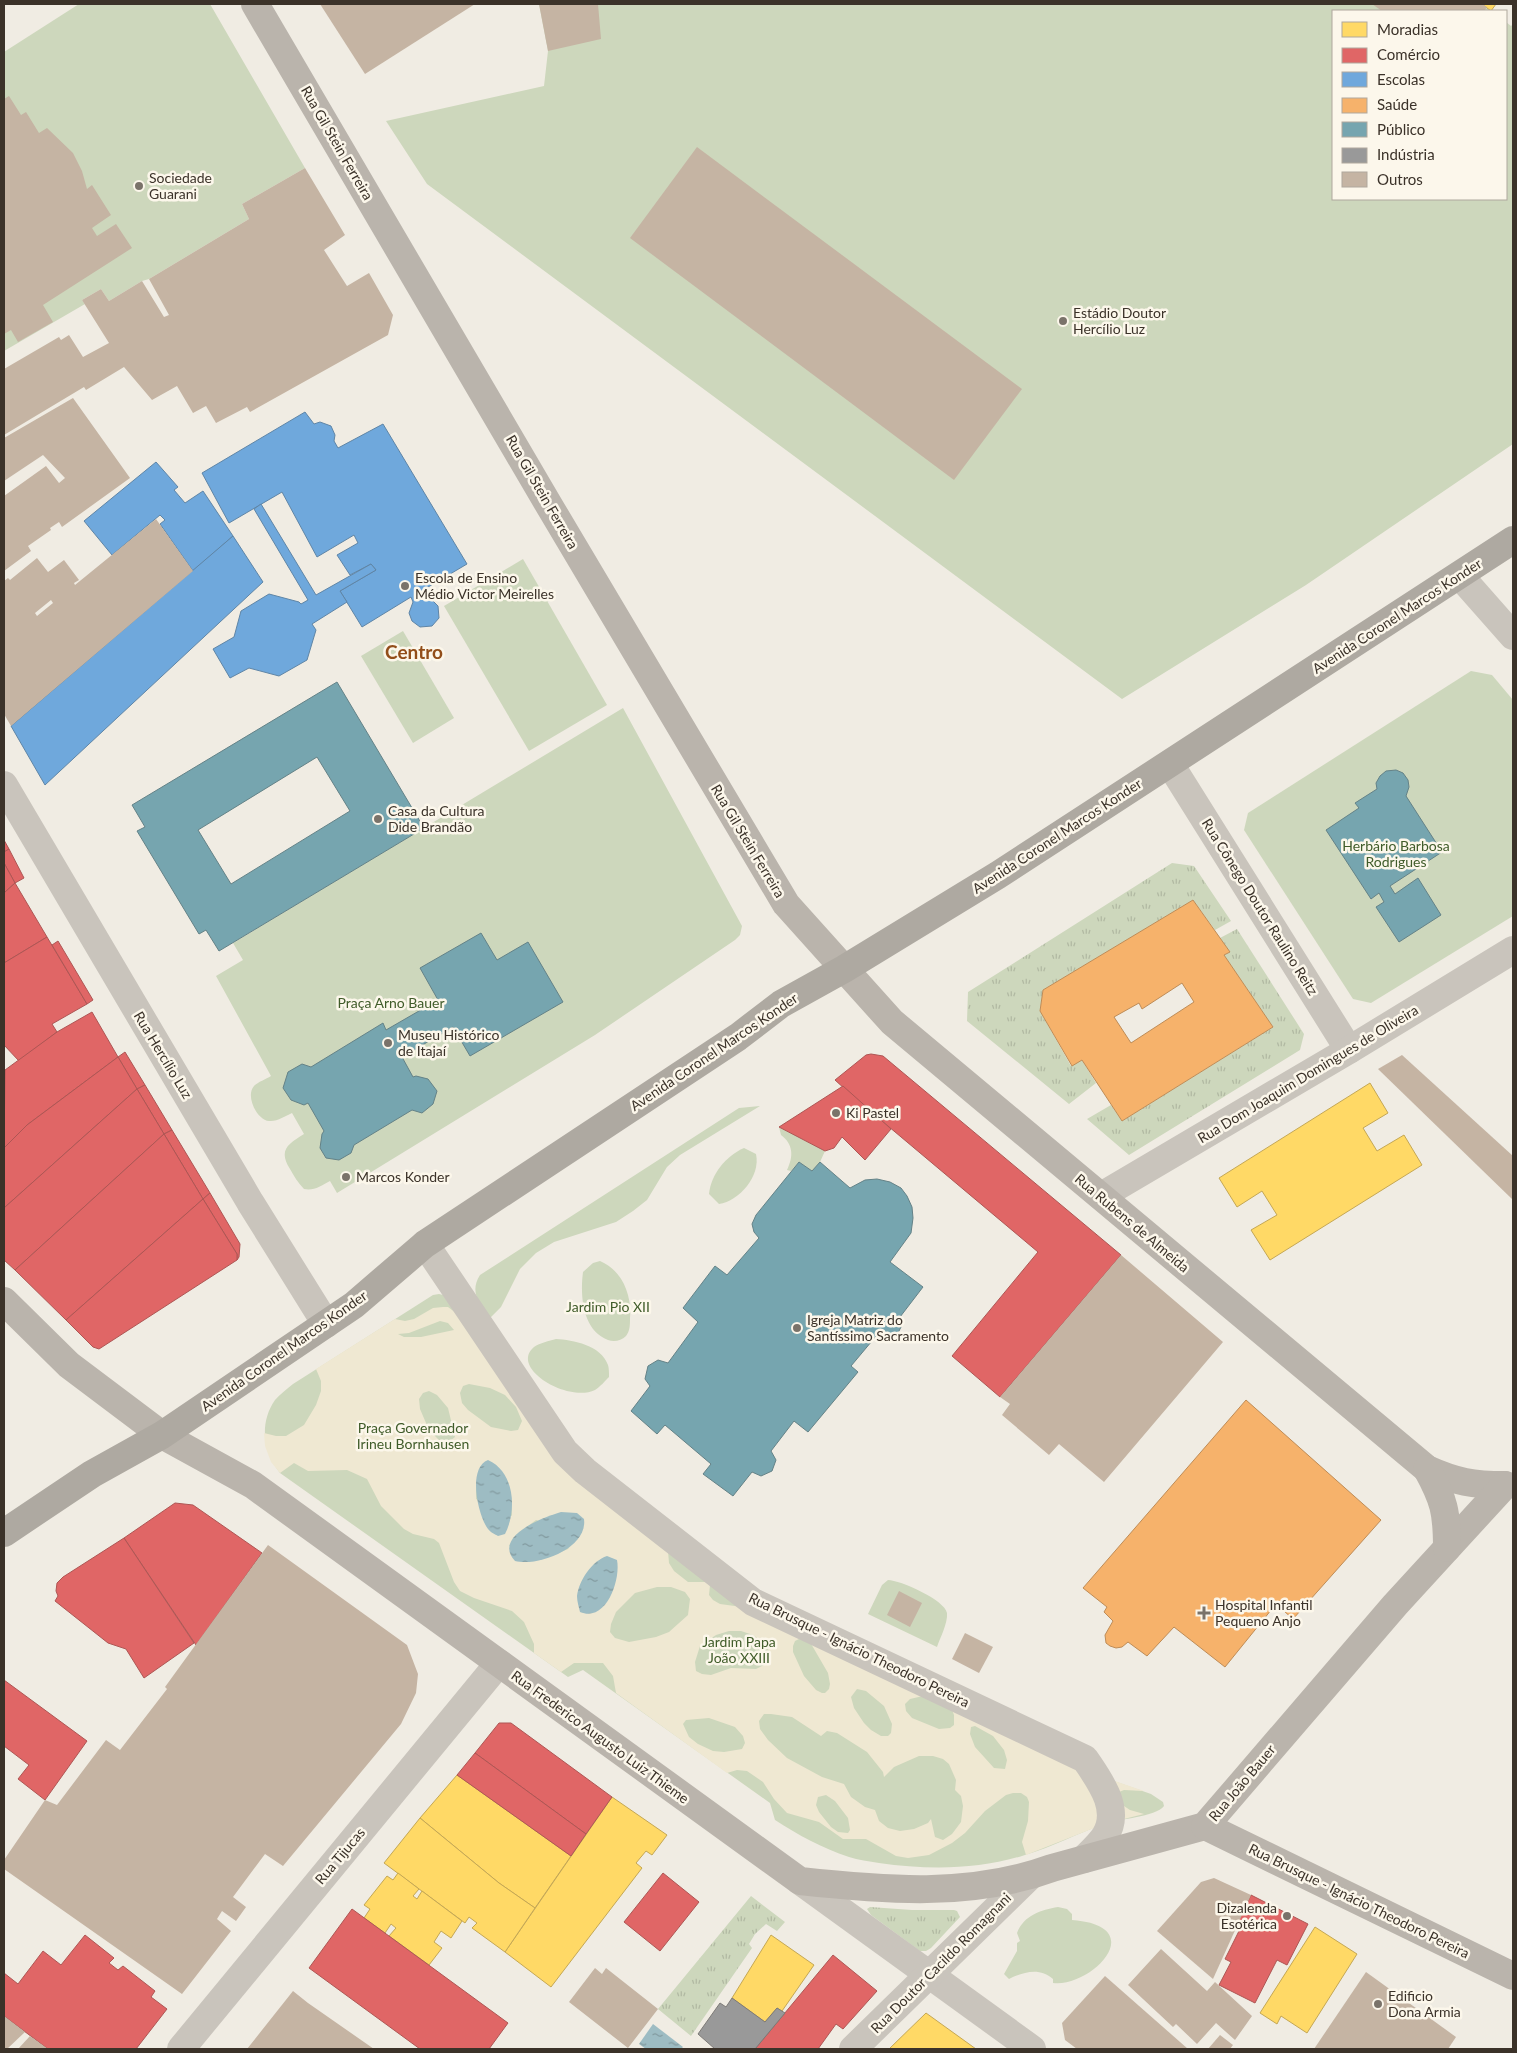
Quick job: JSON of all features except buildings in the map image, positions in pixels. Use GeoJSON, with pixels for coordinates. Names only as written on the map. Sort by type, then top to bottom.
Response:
{"type":"FeatureCollection","features":[{"type":"Feature","properties":{"kind":"main road","name":"Rua Gil Stein Ferreira"},"geometry":{"type":"LineString","coordinates":[[255,4],[550,507],[786,904],[844,969]]}},
{"type":"Feature","properties":{"kind":"main road","name":"Avenida Coronel Marcos Konder"},"geometry":{"type":"LineString","coordinates":[[4,1533],[92,1474],[162,1435],[354,1305],[425,1244],[738,1037],[781,1004],[844,969],[998,875],[1513,540]]}},
{"type":"Feature","properties":{"kind":"main road","name":"Rua Rubens de Almeida"},"geometry":{"type":"LineString","coordinates":[[844,969],[892,1022],[1427,1469],[1452,1480],[1478,1485],[1509,1480]]}},
{"type":"Feature","properties":{"kind":"main road","name":"Rua Frederico Augusto Luiz Thieme"},"geometry":{"type":"LineString","coordinates":[[4,1301],[68,1365],[162,1435],[253,1486],[800,1881]]}},
{"type":"Feature","properties":{"kind":"main road","name":"Rua Rubens de Almeida"},"geometry":{"type":"LineString","coordinates":[[1427,1469],[1440,1493],[1447,1520],[1447,1548]]}},
{"type":"Feature","properties":{"kind":"main road","name":"Rua João Bauer"},"geometry":{"type":"LineString","coordinates":[[800,1881],[892,1890],[938,1890],[984,1885],[1029,1877],[1084,1859],[1205,1826],[1395,1605],[1509,1480]]}},
{"type":"Feature","properties":{"kind":"main road","name":"Rua Brusque - Ignácio Theodoro Pereira"},"geometry":{"type":"LineString","coordinates":[[1205,1826],[1513,1976]]}},
{"type":"Feature","properties":{"kind":"street"},"geometry":{"type":"LineString","coordinates":[[1460,576],[1513,636]]}},
{"type":"Feature","properties":{"kind":"street","name":"Rua Cônego Doutor Raulino Reitz"},"geometry":{"type":"LineString","coordinates":[[1170,764],[1349,1050]]}},
{"type":"Feature","properties":{"kind":"street","name":"Rua Hercílio Luz"},"geometry":{"type":"LineString","coordinates":[[4,785],[250,1202],[326,1324]]}},
{"type":"Feature","properties":{"kind":"street","name":"Rua Dom Joaquim Domingues de Oliveira"},"geometry":{"type":"LineString","coordinates":[[1101,1196],[1349,1050],[1513,950]]}},
{"type":"Feature","properties":{"kind":"street","name":"Rua Brusque - Ignácio Theodoro Pereira"},"geometry":{"type":"LineString","coordinates":[[425,1244],[565,1452],[592,1477],[753,1602],[1084,1759],[1103,1784],[1110,1807],[1110,1823],[1106,1836],[1084,1859]]}},
{"type":"Feature","properties":{"kind":"street","name":"Rua Tijucas"},"geometry":{"type":"LineString","coordinates":[[181,2049],[499,1663]]}},
{"type":"Feature","properties":{"kind":"street","name":"Rua Doutor Cacildo Romagnani"},"geometry":{"type":"LineString","coordinates":[[853,2049],[1029,1877]]}},
{"type":"Feature","properties":{"kind":"street","name":"Rua Frederico Augusto Luiz Thieme"},"geometry":{"type":"LineString","coordinates":[[800,1881],[1032,2049]]}},
{"type":"Feature","properties":{"kind":"green space","name":"Sociedade Guarani"},"geometry":{"type":"Polygon","coordinates":[[[79,4],[210,4],[305,168],[242,204],[249,219],[109,301],[101,289],[82,300],[85,304],[4,351],[4,52],[79,4]]]}},
{"type":"Feature","properties":{"kind":"green space","name":"Estádio Doutor Hercílio Luz"},"geometry":{"type":"Polygon","coordinates":[[[539,4],[1482,4],[1491,10],[1332,10],[1332,200],[1507,200],[1507,23],[1511,26],[1513,24],[1513,444],[1306,585],[1122,699],[427,184],[386,121],[544,86],[548,51],[539,4]]]}},
{"type":"Feature","properties":{"kind":"green space"},"geometry":{"type":"Polygon","coordinates":[[[523,559],[607,705],[529,751],[444,606],[523,559]]]}},
{"type":"Feature","properties":{"kind":"green space"},"geometry":{"type":"Polygon","coordinates":[[[403,631],[454,718],[413,743],[361,656],[403,631]]]}},
{"type":"Feature","properties":{"kind":"green space","name":"Herbário Barbosa Rodrigues"},"geometry":{"type":"Polygon","coordinates":[[[1471,671],[1492,675],[1513,700],[1513,916],[1371,1003],[1353,999],[1244,830],[1248,813],[1471,671]]]}},
{"type":"Feature","properties":{"kind":"green space","name":"Praça Arno Bauer"},"geometry":{"type":"Polygon","coordinates":[[[623,708],[742,926],[740,935],[595,1035],[337,1193],[330,1181],[314,1189],[304,1189],[293,1174],[285,1157],[286,1148],[289,1144],[304,1134],[292,1113],[278,1120],[265,1120],[260,1117],[252,1101],[251,1096],[254,1086],[271,1076],[216,976],[243,960],[233,943],[623,708]]]}},
{"type":"Feature","properties":{"kind":"green space"},"geometry":{"type":"Polygon","coordinates":[[[1172,863],[1194,866],[1231,921],[1215,930],[1193,900],[1043,990],[1040,1011],[1071,1066],[1082,1060],[1096,1083],[1069,1104],[967,1021],[968,992],[1172,863]]]}},
{"type":"Feature","properties":{"kind":"green space"},"geometry":{"type":"Polygon","coordinates":[[[1237,929],[1304,1034],[1300,1050],[1129,1155],[1087,1119],[1111,1105],[1122,1121],[1273,1027],[1224,955],[1230,952],[1220,938],[1237,929]]]}},
{"type":"Feature","properties":{"kind":"green space"},"geometry":{"type":"Polygon","coordinates":[[[760,1106],[680,1155],[667,1167],[647,1200],[633,1211],[616,1222],[554,1242],[536,1253],[520,1269],[501,1307],[488,1320],[477,1298],[475,1287],[480,1275],[739,1108],[760,1106]]]}},
{"type":"Feature","properties":{"kind":"green space"},"geometry":{"type":"Polygon","coordinates":[[[779,1127],[825,1151],[820,1162],[812,1171],[799,1162],[791,1171],[787,1170],[791,1160],[791,1151],[788,1142],[781,1135],[779,1127]]]}},
{"type":"Feature","properties":{"kind":"green space"},"geometry":{"type":"Polygon","coordinates":[[[744,1148],[756,1154],[757,1162],[752,1179],[741,1193],[727,1202],[719,1204],[709,1194],[716,1173],[720,1166],[731,1156],[744,1148]]]}},
{"type":"Feature","properties":{"kind":"green space","name":"Jardim Pio XII"},"geometry":{"type":"Polygon","coordinates":[[[600,1261],[608,1265],[620,1277],[629,1301],[629,1330],[626,1336],[617,1341],[608,1340],[599,1335],[588,1320],[585,1311],[582,1291],[583,1272],[593,1263],[600,1261]]]}},
{"type":"Feature","properties":{"kind":"green space","name":"Praça Governador Irineu Bornhausen"},"geometry":{"type":"Polygon","coordinates":[[[433,1295],[443,1295],[499,1373],[706,1582],[1068,1765],[1151,1794],[1163,1802],[1164,1806],[1153,1813],[1109,1822],[1035,1852],[989,1864],[934,1868],[916,1867],[852,1858],[829,1850],[775,1820],[770,1803],[583,1670],[568,1677],[280,1473],[270,1456],[265,1437],[267,1418],[275,1400],[293,1384],[433,1295]]]}},
{"type":"Feature","properties":{"kind":"green space"},"geometry":{"type":"Polygon","coordinates":[[[556,1339],[578,1342],[593,1348],[604,1358],[608,1365],[609,1377],[595,1390],[584,1393],[557,1388],[545,1381],[535,1373],[529,1364],[528,1355],[534,1347],[556,1339]]]}},
{"type":"Feature","properties":{"kind":"green space"},"geometry":{"type":"Polygon","coordinates":[[[888,1580],[902,1583],[931,1597],[944,1608],[947,1613],[946,1621],[937,1647],[868,1614],[882,1585],[888,1580]]]}},
{"type":"Feature","properties":{"kind":"green space"},"geometry":{"type":"Polygon","coordinates":[[[751,1896],[785,1922],[777,1931],[766,1924],[755,1934],[749,1944],[752,1948],[691,2036],[658,2009],[751,1896]]]}},
{"type":"Feature","properties":{"kind":"green space"},"geometry":{"type":"Polygon","coordinates":[[[870,1907],[954,1910],[957,1911],[960,1917],[931,1948],[926,1951],[920,1951],[871,1915],[867,1909],[870,1907]]]}},
{"type":"Feature","properties":{"kind":"green space"},"geometry":{"type":"Polygon","coordinates":[[[1058,1907],[1067,1909],[1072,1914],[1072,1920],[1096,1925],[1108,1933],[1111,1944],[1107,1956],[1097,1967],[1083,1976],[1068,1982],[1053,1983],[1053,1979],[1048,1975],[1037,1972],[1020,1974],[1009,1979],[1004,1974],[1017,1951],[1017,1943],[1020,1941],[1017,1933],[1020,1927],[1034,1914],[1058,1907]]]}},
{"type":"Feature","properties":{"kind":"shaded area","name":"Praça Governador Irineu Bornhausen"},"geometry":{"type":"Polygon","coordinates":[[[448,1307],[456,1313],[668,1551],[669,1563],[674,1571],[688,1582],[706,1582],[710,1585],[709,1595],[713,1600],[720,1604],[742,1607],[1068,1765],[1144,1791],[1124,1790],[1119,1792],[1121,1804],[1130,1810],[1144,1814],[1104,1824],[1026,1855],[1022,1842],[1028,1821],[1029,1802],[1027,1797],[1021,1793],[1013,1793],[1006,1795],[985,1811],[965,1833],[952,1843],[929,1855],[908,1858],[896,1856],[866,1839],[843,1839],[819,1822],[787,1813],[774,1799],[763,1782],[747,1771],[737,1770],[727,1773],[616,1693],[613,1676],[603,1663],[574,1663],[561,1672],[534,1653],[534,1644],[524,1622],[512,1611],[474,1598],[460,1591],[454,1582],[439,1543],[434,1539],[413,1534],[404,1529],[381,1506],[367,1479],[347,1470],[308,1471],[294,1463],[280,1473],[271,1462],[265,1446],[264,1433],[286,1436],[304,1425],[316,1405],[321,1391],[321,1381],[316,1369],[395,1319],[405,1321],[414,1319],[433,1308],[448,1307]],[[440,1321],[409,1333],[398,1334],[404,1337],[421,1337],[454,1330],[448,1323],[440,1321]],[[469,1384],[463,1386],[460,1393],[462,1403],[468,1410],[491,1427],[511,1431],[518,1430],[522,1421],[516,1407],[505,1395],[490,1388],[469,1384]],[[429,1391],[423,1393],[419,1399],[420,1409],[426,1423],[440,1441],[450,1441],[455,1437],[448,1408],[437,1395],[429,1391]],[[480,1467],[476,1483],[476,1499],[512,1516],[511,1494],[480,1467]],[[536,1520],[516,1535],[509,1546],[549,1557],[568,1549],[582,1532],[536,1520]],[[598,1560],[582,1581],[577,1599],[598,1560]],[[657,1587],[635,1593],[616,1612],[610,1632],[615,1638],[629,1642],[656,1637],[669,1632],[688,1615],[690,1599],[685,1592],[671,1587],[657,1587]],[[729,1631],[716,1635],[700,1646],[695,1662],[696,1671],[711,1675],[731,1668],[756,1669],[766,1664],[770,1659],[769,1651],[762,1641],[753,1635],[741,1631],[729,1631]],[[799,1639],[795,1641],[793,1652],[804,1676],[816,1690],[825,1693],[829,1689],[830,1684],[828,1673],[810,1642],[799,1639]],[[857,1689],[851,1697],[854,1708],[864,1723],[881,1736],[888,1736],[891,1733],[892,1724],[884,1706],[866,1691],[857,1689]],[[923,1696],[910,1699],[905,1704],[906,1711],[912,1718],[939,1729],[950,1728],[954,1725],[952,1710],[923,1696]],[[764,1714],[759,1721],[760,1729],[768,1740],[787,1758],[822,1777],[844,1784],[851,1797],[865,1807],[875,1810],[879,1821],[888,1828],[900,1831],[914,1829],[928,1823],[931,1819],[935,1837],[943,1840],[952,1834],[961,1822],[963,1806],[961,1796],[955,1790],[956,1780],[949,1764],[943,1759],[933,1756],[919,1756],[894,1767],[884,1777],[883,1772],[867,1752],[837,1733],[827,1731],[821,1736],[792,1717],[764,1714]],[[709,1718],[686,1720],[683,1724],[689,1737],[698,1744],[713,1751],[724,1752],[742,1749],[745,1743],[743,1736],[735,1727],[709,1718]],[[975,1726],[971,1727],[970,1734],[975,1747],[994,1768],[1005,1769],[1007,1760],[1004,1750],[993,1736],[975,1726]],[[826,1795],[818,1797],[816,1805],[831,1827],[838,1832],[848,1833],[850,1830],[848,1818],[835,1801],[826,1795]]]}},
{"type":"Feature","properties":{"kind":"water"},"geometry":{"type":"Polygon","coordinates":[[[488,1460],[504,1473],[511,1493],[512,1504],[509,1525],[505,1534],[498,1536],[489,1530],[484,1523],[476,1493],[478,1472],[488,1460]]]}},
{"type":"Feature","properties":{"kind":"water"},"geometry":{"type":"Polygon","coordinates":[[[561,1512],[577,1513],[584,1519],[583,1529],[578,1539],[570,1547],[548,1558],[525,1562],[515,1561],[510,1552],[510,1544],[515,1536],[533,1523],[561,1512]]]}},
{"type":"Feature","properties":{"kind":"water"},"geometry":{"type":"Polygon","coordinates":[[[607,1556],[617,1560],[618,1568],[617,1578],[610,1598],[597,1611],[589,1614],[580,1612],[577,1596],[580,1584],[591,1567],[601,1558],[607,1556]]]}},
{"type":"Feature","properties":{"kind":"water"},"geometry":{"type":"Polygon","coordinates":[[[653,2024],[683,2047],[681,2049],[646,2049],[639,2044],[653,2024]]]}},
{"type":"Feature","properties":{"kind":"place","name":"Sociedade Guarani"},"geometry":{"type":"Point","coordinates":[139,186]}},
{"type":"Feature","properties":{"kind":"place","name":"Estádio Doutor Hercílio Luz"},"geometry":{"type":"Point","coordinates":[1063,321]}},
{"type":"Feature","properties":{"kind":"place","name":"Escola de Ensino Médio Victor Meirelles"},"geometry":{"type":"Point","coordinates":[405,586]}},
{"type":"Feature","properties":{"kind":"place","name":"Casa da Cultura Dide Brandão"},"geometry":{"type":"Point","coordinates":[378,819]}},
{"type":"Feature","properties":{"kind":"place","name":"Museu Histórico de Itajaí"},"geometry":{"type":"Point","coordinates":[388,1043]}},
{"type":"Feature","properties":{"kind":"place","name":"Ki Pastel"},"geometry":{"type":"Point","coordinates":[836,1113]}},
{"type":"Feature","properties":{"kind":"place","name":"Marcos Konder"},"geometry":{"type":"Point","coordinates":[346,1177]}},
{"type":"Feature","properties":{"kind":"place","name":"Igreja Matriz do Santíssimo Sacramento"},"geometry":{"type":"Point","coordinates":[797,1328]}},
{"type":"Feature","properties":{"kind":"place","name":"Hospital Infantil Pequeno Anjo"},"geometry":{"type":"Point","coordinates":[1204,1613]}},
{"type":"Feature","properties":{"kind":"place","name":"Dizalenda Esotérica"},"geometry":{"type":"Point","coordinates":[1287,1916]}},
{"type":"Feature","properties":{"kind":"place","name":"Edificio Dona Armia"},"geometry":{"type":"Point","coordinates":[1378,2004]}},
{"type":"Feature","properties":{"kind":"district","name":"Centro"},"geometry":{"type":"Point","coordinates":[414,652]}},
{"type":"Feature","properties":{"kind":"park label","name":"Jardim Papa João XXIII"},"geometry":{"type":"Point","coordinates":[739,1650]}}]}
